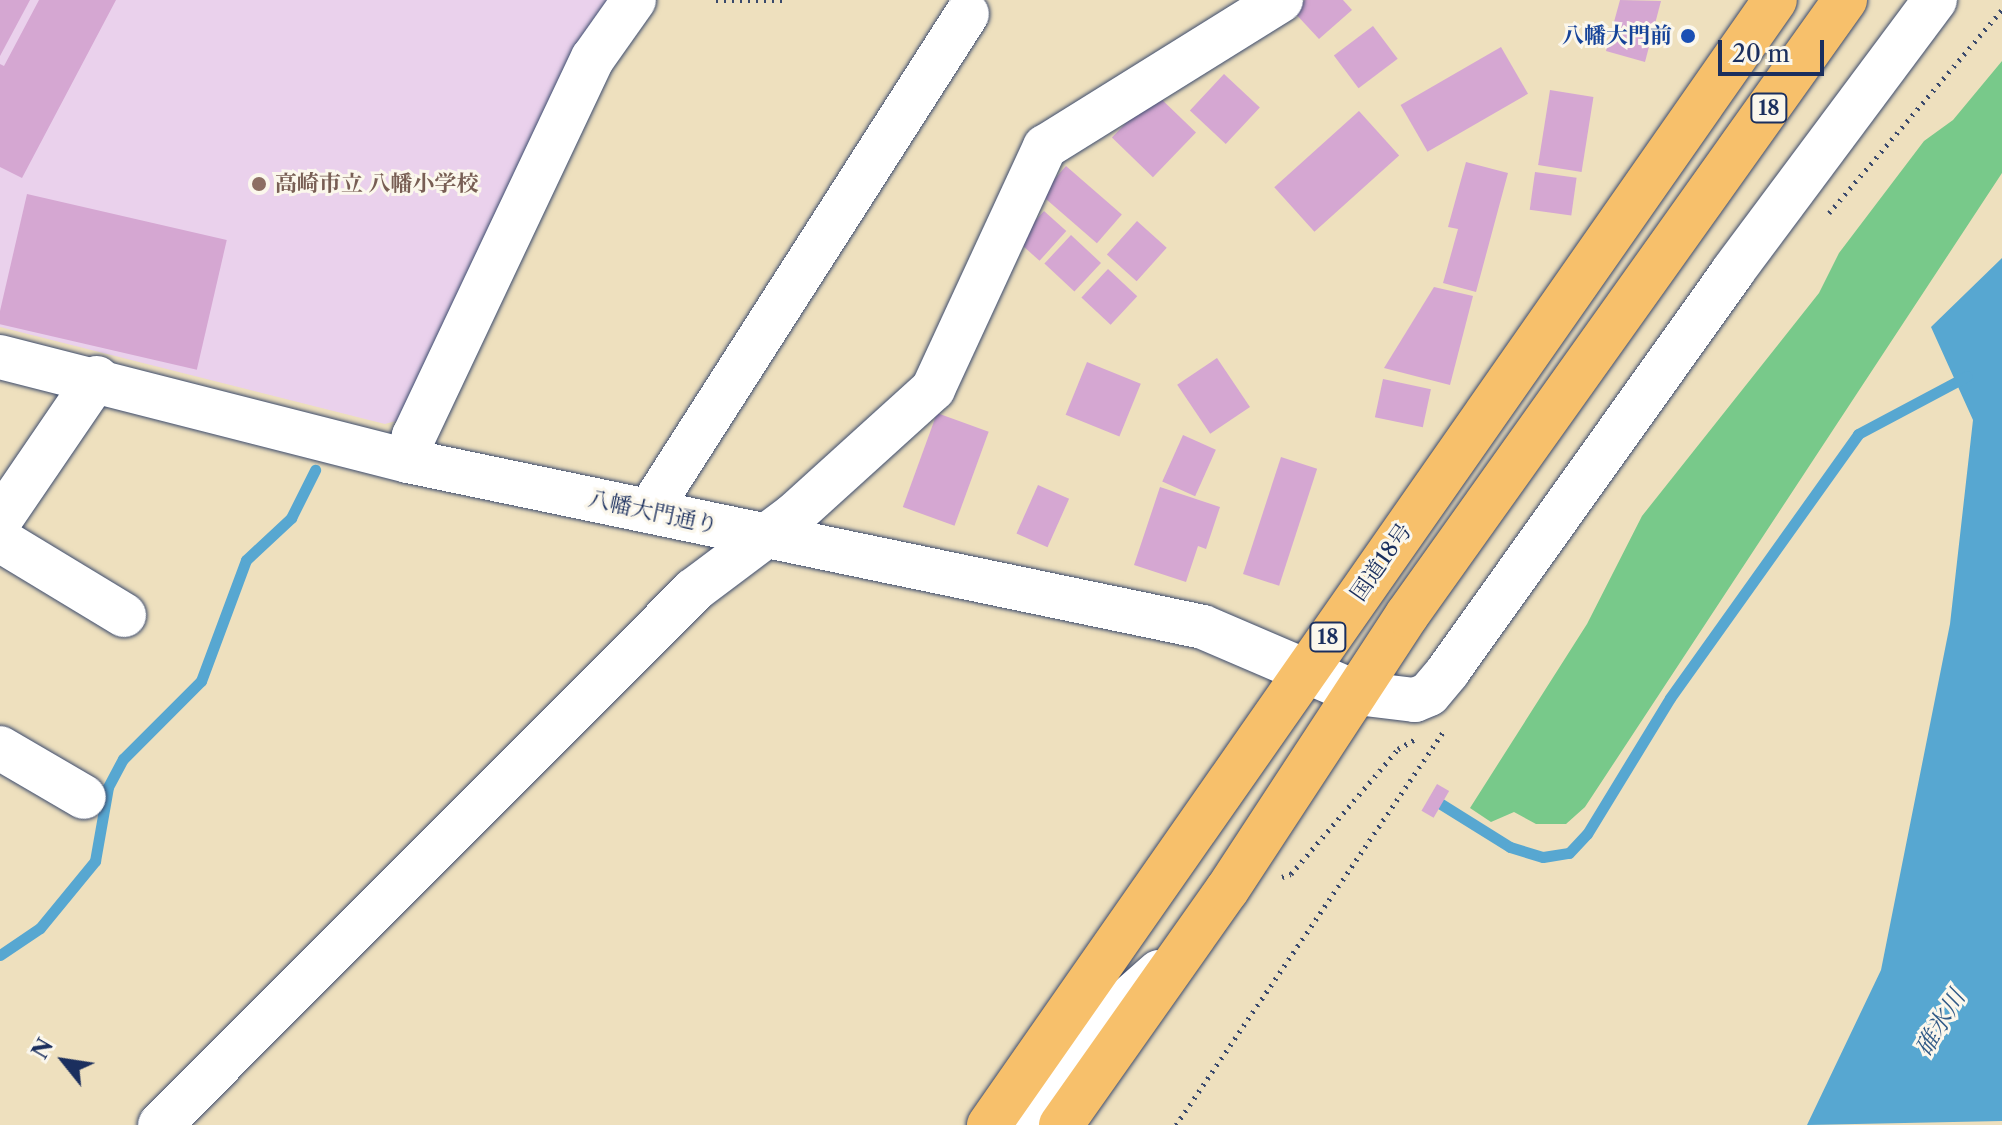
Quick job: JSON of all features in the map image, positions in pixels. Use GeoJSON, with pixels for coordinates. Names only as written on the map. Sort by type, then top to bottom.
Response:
{"type":"FeatureCollection","features":[{"type":"Feature","properties":{"kind":"highway","name":"国道18号"},"geometry":{"type":"LineString","coordinates":[[989,1125],[1303,671],[1775,0]]}},
{"type":"Feature","properties":{"kind":"highway","name":"18"},"geometry":{"type":"LineString","coordinates":[[1061,1125],[1185,949],[1357,693],[1845,0]]}},
{"type":"Feature","properties":{"kind":"street"},"geometry":{"type":"LineString","coordinates":[[408,461],[414,436],[593,58],[634,0]]}},
{"type":"Feature","properties":{"kind":"street"},"geometry":{"type":"LineString","coordinates":[[160,1125],[694,590],[763,537],[933,389],[1045,147],[1281,0]]}},
{"type":"Feature","properties":{"kind":"street","name":"八幡大門通り"},"geometry":{"type":"LineString","coordinates":[[0,357],[97,378],[408,461],[763,537],[991,579],[1203,627],[1255,646],[1303,671],[1357,693],[1415,700],[1429,694],[1448,671],[1733,271],[1935,0]]}},
{"type":"Feature","properties":{"kind":"street"},"geometry":{"type":"LineString","coordinates":[[649,511],[967,14]]}},
{"type":"Feature","properties":{"kind":"street"},"geometry":{"type":"LineString","coordinates":[[0,520],[97,378]]}},
{"type":"Feature","properties":{"kind":"street"},"geometry":{"type":"LineString","coordinates":[[0,540],[124,615]]}},
{"type":"Feature","properties":{"kind":"street"},"geometry":{"type":"LineString","coordinates":[[0,748],[84,797]]}},
{"type":"Feature","properties":{"kind":"street"},"geometry":{"type":"LineString","coordinates":[[1030,1125],[1099,1025],[1185,949]]}},
{"type":"Feature","properties":{"kind":"path"},"geometry":{"type":"LineString","coordinates":[[716,0],[785,0]]}},
{"type":"Feature","properties":{"kind":"path"},"geometry":{"type":"LineString","coordinates":[[1819,225],[2002,10]]}},
{"type":"Feature","properties":{"kind":"path"},"geometry":{"type":"LineString","coordinates":[[1439,726],[1453,719]]}},
{"type":"Feature","properties":{"kind":"path"},"geometry":{"type":"LineString","coordinates":[[1278,878],[1291,874],[1398,749],[1425,734]]}},
{"type":"Feature","properties":{"kind":"shaded area","name":"高崎市立 八幡小学校"},"geometry":{"type":"Polygon","coordinates":[[[0,0],[619,0],[410,417],[385,424],[0,327],[0,0]]]}},
{"type":"Feature","properties":{"kind":"green space"},"geometry":{"type":"Polygon","coordinates":[[[2002,61],[2002,173],[1585,807],[1566,824],[1536,824],[1514,812],[1491,822],[1470,808],[1587,624],[1642,516],[1819,293],[1839,253],[1924,141],[1953,120],[2002,61]]]}},
{"type":"Feature","properties":{"kind":"water","name":"碓氷川"},"geometry":{"type":"Polygon","coordinates":[[[2002,258],[2002,1121],[1807,1125],[1881,970],[1950,624],[1973,420],[1931,327],[2002,258]]]}},
{"type":"Feature","properties":{"kind":"building"},"geometry":{"type":"Polygon","coordinates":[[[0,0],[30,0],[0,56],[0,0]]]}},
{"type":"Feature","properties":{"kind":"building"},"geometry":{"type":"Polygon","coordinates":[[[39,0],[116,0],[22,178],[0,167],[0,64],[4,66],[39,0]]]}},
{"type":"Feature","properties":{"kind":"building"},"geometry":{"type":"Polygon","coordinates":[[[1305,0],[1343,0],[1352,10],[1319,39],[1293,11],[1305,0]]]}},
{"type":"Feature","properties":{"kind":"building"},"geometry":{"type":"Polygon","coordinates":[[[1620,0],[1661,1],[1645,62],[1606,51],[1620,0]]]}},
{"type":"Feature","properties":{"kind":"building"},"geometry":{"type":"Polygon","coordinates":[[[1373,26],[1398,59],[1359,88],[1334,55],[1373,26]]]}},
{"type":"Feature","properties":{"kind":"building"},"geometry":{"type":"Polygon","coordinates":[[[1501,47],[1528,94],[1428,152],[1401,105],[1501,47]]]}},
{"type":"Feature","properties":{"kind":"building"},"geometry":{"type":"Polygon","coordinates":[[[1224,74],[1260,107],[1226,144],[1190,111],[1224,74]]]}},
{"type":"Feature","properties":{"kind":"building"},"geometry":{"type":"Polygon","coordinates":[[[1550,90],[1593,97],[1582,172],[1538,165],[1550,90]]]}},
{"type":"Feature","properties":{"kind":"building"},"geometry":{"type":"Polygon","coordinates":[[[1155,93],[1196,133],[1153,177],[1112,138],[1155,93]]]}},
{"type":"Feature","properties":{"kind":"building"},"geometry":{"type":"Polygon","coordinates":[[[1359,111],[1399,156],[1314,232],[1274,187],[1359,111]]]}},
{"type":"Feature","properties":{"kind":"building"},"geometry":{"type":"Polygon","coordinates":[[[1466,162],[1508,173],[1476,292],[1443,283],[1458,229],[1448,227],[1466,162]]]}},
{"type":"Feature","properties":{"kind":"building"},"geometry":{"type":"Polygon","coordinates":[[[1066,166],[1122,215],[1097,243],[1041,195],[1066,166]]]}},
{"type":"Feature","properties":{"kind":"building"},"geometry":{"type":"Polygon","coordinates":[[[1535,172],[1577,178],[1571,215],[1530,210],[1535,172]]]}},
{"type":"Feature","properties":{"kind":"building"},"geometry":{"type":"Polygon","coordinates":[[[27,194],[227,240],[197,370],[0,324],[0,311],[27,194]]]}},
{"type":"Feature","properties":{"kind":"building"},"geometry":{"type":"Polygon","coordinates":[[[1044,211],[1066,231],[1040,261],[1017,241],[1044,211]]]}},
{"type":"Feature","properties":{"kind":"building"},"geometry":{"type":"Polygon","coordinates":[[[1137,221],[1167,248],[1137,281],[1107,254],[1137,221]]]}},
{"type":"Feature","properties":{"kind":"building"},"geometry":{"type":"Polygon","coordinates":[[[1071,235],[1101,263],[1074,291],[1044,264],[1071,235]]]}},
{"type":"Feature","properties":{"kind":"building"},"geometry":{"type":"Polygon","coordinates":[[[1108,269],[1137,296],[1111,325],[1081,298],[1108,269]]]}},
{"type":"Feature","properties":{"kind":"building"},"geometry":{"type":"Polygon","coordinates":[[[1434,287],[1473,296],[1450,385],[1384,368],[1434,287]]]}},
{"type":"Feature","properties":{"kind":"building"},"geometry":{"type":"Polygon","coordinates":[[[1217,358],[1250,407],[1210,434],[1177,385],[1217,358]]]}},
{"type":"Feature","properties":{"kind":"building"},"geometry":{"type":"Polygon","coordinates":[[[1087,362],[1141,384],[1119,437],[1066,415],[1087,362]]]}},
{"type":"Feature","properties":{"kind":"building"},"geometry":{"type":"Polygon","coordinates":[[[1383,379],[1431,389],[1423,427],[1375,417],[1383,379]]]}},
{"type":"Feature","properties":{"kind":"building"},"geometry":{"type":"Polygon","coordinates":[[[937,413],[989,432],[954,526],[903,507],[937,413]]]}},
{"type":"Feature","properties":{"kind":"building"},"geometry":{"type":"Polygon","coordinates":[[[1183,435],[1216,450],[1195,496],[1162,482],[1183,435]]]}},
{"type":"Feature","properties":{"kind":"building"},"geometry":{"type":"Polygon","coordinates":[[[1281,457],[1317,469],[1279,586],[1243,574],[1281,457]]]}},
{"type":"Feature","properties":{"kind":"building"},"geometry":{"type":"Polygon","coordinates":[[[1038,485],[1069,499],[1048,547],[1016,533],[1038,485]]]}},
{"type":"Feature","properties":{"kind":"building"},"geometry":{"type":"Polygon","coordinates":[[[1160,487],[1220,507],[1206,549],[1198,546],[1186,582],[1134,565],[1160,487]]]}},
{"type":"Feature","properties":{"kind":"building"},"geometry":{"type":"Polygon","coordinates":[[[1437,784],[1449,791],[1434,818],[1422,811],[1437,784]]]}},
{"type":"Feature","properties":{"kind":"waterway"},"geometry":{"type":"LineString","coordinates":[[1441,804],[1510,847],[1543,857],[1569,853],[1587,834],[1670,698],[1858,434],[1967,376]]}},
{"type":"Feature","properties":{"kind":"waterway"},"geometry":{"type":"LineString","coordinates":[[0,955],[40,928],[95,861],[108,787],[123,759],[201,681],[246,560],[291,518],[315,470]]}},
{"type":"Feature","properties":{"kind":"place","name":"八幡大門前"},"geometry":{"type":"Point","coordinates":[1688,36]}},
{"type":"Feature","properties":{"kind":"place","name":"高崎市立 八幡小学校"},"geometry":{"type":"Point","coordinates":[259,184]}}]}
